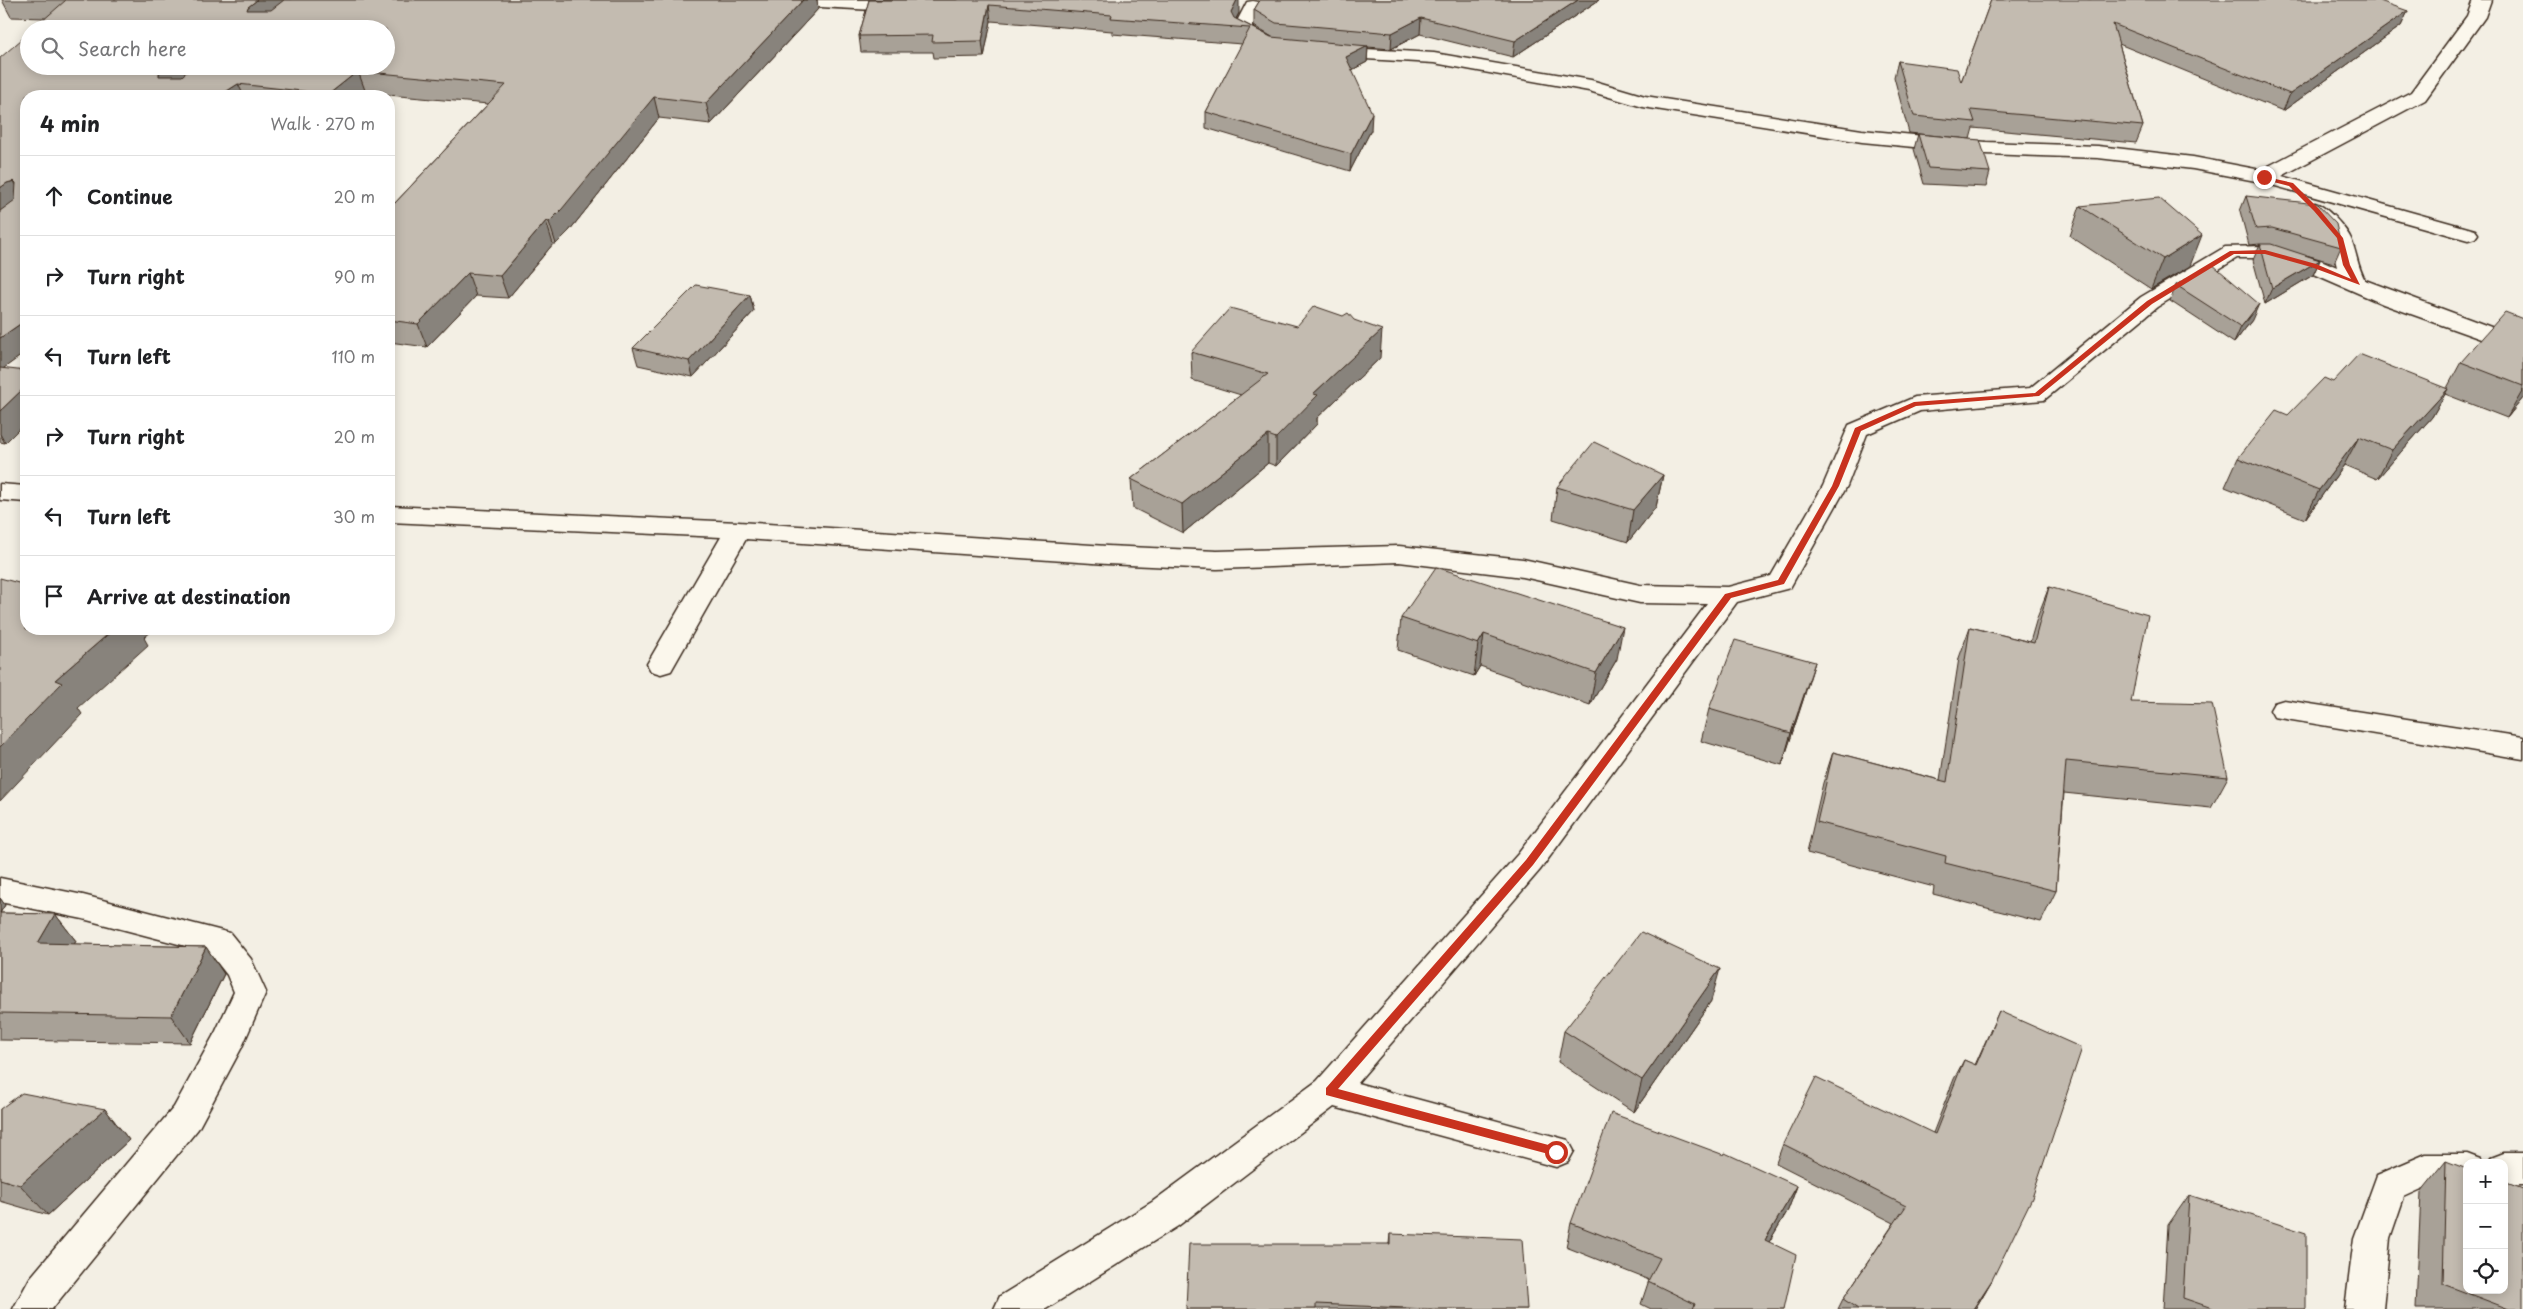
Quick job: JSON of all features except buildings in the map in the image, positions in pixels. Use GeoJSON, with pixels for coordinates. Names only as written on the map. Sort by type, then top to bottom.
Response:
{"type":"FeatureCollection","features":[{"type":"Feature","properties":{"kind":"street"},"geometry":{"type":"LineString","coordinates":[[788,0],[911,4],[946,0]]}},
{"type":"Feature","properties":{"kind":"street"},"geometry":{"type":"LineString","coordinates":[[2264,177],[2418,96],[2476,17],[2482,0]]}},
{"type":"Feature","properties":{"kind":"street"},"geometry":{"type":"LineString","coordinates":[[1248,3],[1242,29],[1271,46],[1290,48]]}},
{"type":"Feature","properties":{"kind":"street"},"geometry":{"type":"LineString","coordinates":[[1310,50],[1434,58],[1591,86],[1643,101],[1862,136],[1986,148],[2098,152],[2193,164],[2264,177],[2468,234]]}},
{"type":"Feature","properties":{"kind":"street"},"geometry":{"type":"LineString","coordinates":[[2291,185],[2340,238],[2346,265],[2357,284]]}},
{"type":"Feature","properties":{"kind":"street"},"geometry":{"type":"LineString","coordinates":[[395,514],[738,530],[1217,560],[1399,554],[1523,568],[1640,594],[1728,596],[1781,582],[1835,486],[1858,430],[1914,404],[2036,395],[2149,302],[2233,252],[2265,252],[2313,265],[2391,299],[2523,347]]}},
{"type":"Feature","properties":{"kind":"street"},"geometry":{"type":"LineString","coordinates":[[0,492],[20,494]]}},
{"type":"Feature","properties":{"kind":"street"},"geometry":{"type":"LineString","coordinates":[[661,664],[738,530]]}},
{"type":"Feature","properties":{"kind":"street"},"geometry":{"type":"LineString","coordinates":[[1014,1309],[1165,1214],[1329,1092],[1530,862],[1728,596]]}},
{"type":"Feature","properties":{"kind":"street"},"geometry":{"type":"LineString","coordinates":[[2284,710],[2523,748]]}},
{"type":"Feature","properties":{"kind":"street"},"geometry":{"type":"LineString","coordinates":[[0,890],[83,907],[219,942],[240,968],[250,992],[230,1037],[186,1118],[43,1290],[32,1309]]}},
{"type":"Feature","properties":{"kind":"street"},"geometry":{"type":"LineString","coordinates":[[1329,1092],[1556,1152]]}},
{"type":"Feature","properties":{"kind":"street"},"geometry":{"type":"LineString","coordinates":[[2508,1170],[2523,1169]]}},
{"type":"Feature","properties":{"kind":"street"},"geometry":{"type":"LineString","coordinates":[[2364,1309],[2372,1238],[2390,1186],[2426,1170],[2463,1170]]}},
{"type":"Feature","properties":{"kind":"route"},"geometry":{"type":"LineString","coordinates":[[1556,1152],[1329,1092],[1530,862],[1728,596],[1781,582],[1809,529],[1835,486],[1858,430],[1914,404],[2036,395],[2149,302],[2233,252],[2265,252],[2313,265],[2357,284],[2346,265],[2340,238],[2316,210],[2291,185],[2264,177]]}}]}
